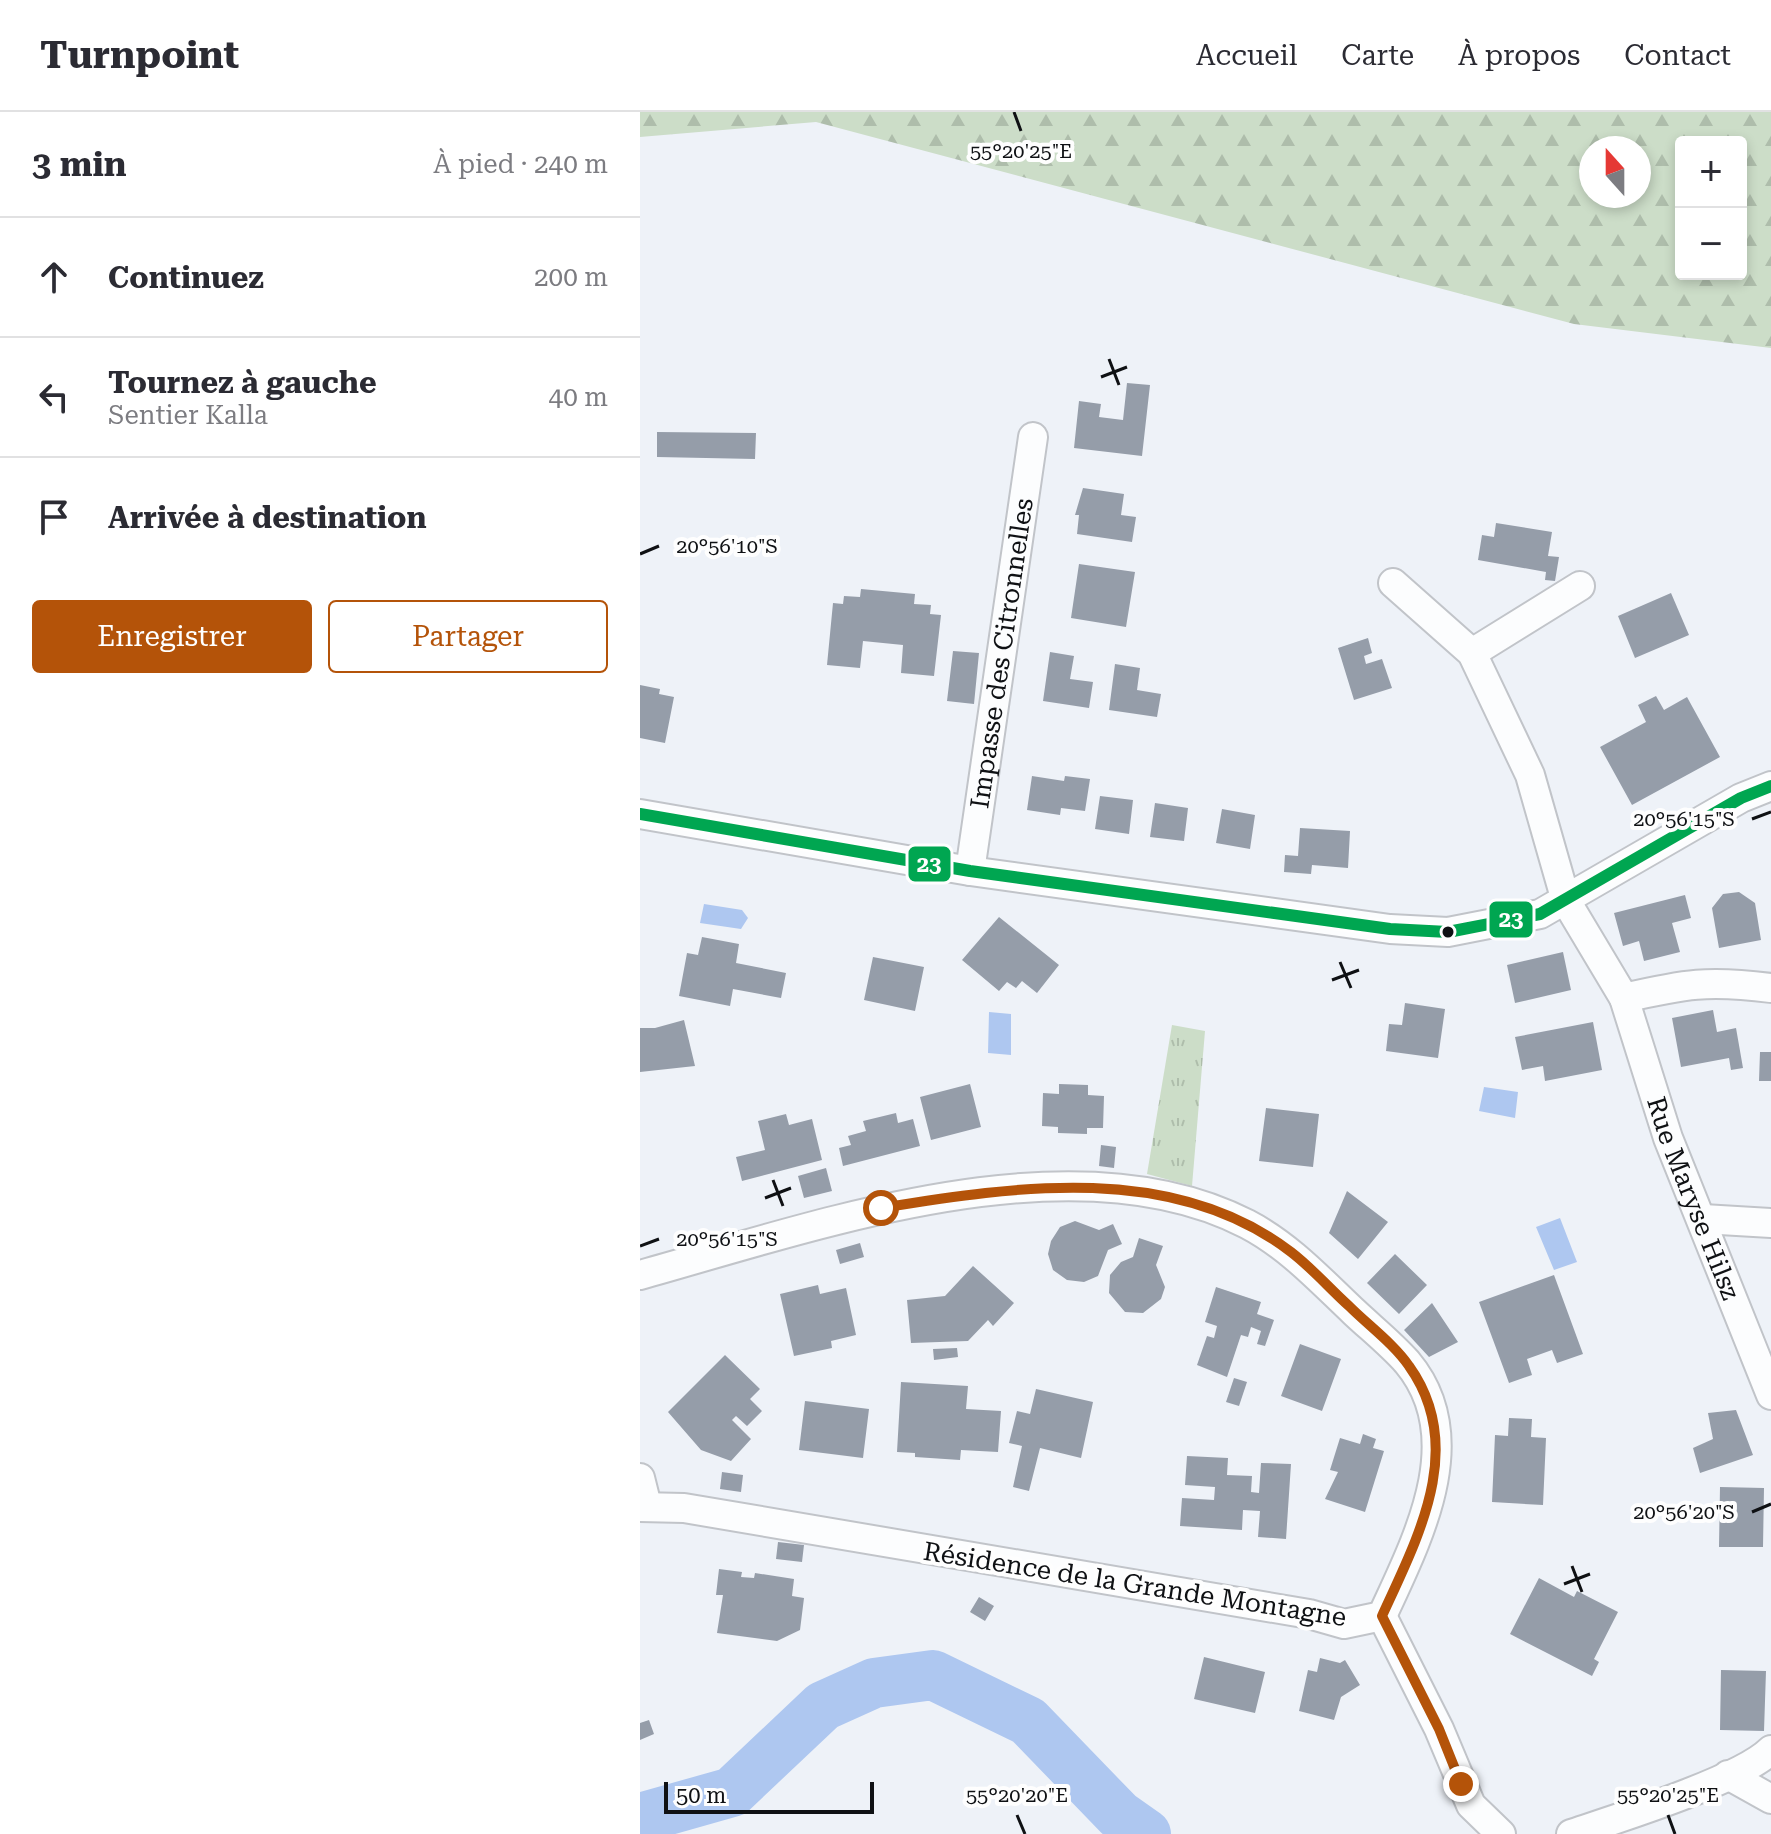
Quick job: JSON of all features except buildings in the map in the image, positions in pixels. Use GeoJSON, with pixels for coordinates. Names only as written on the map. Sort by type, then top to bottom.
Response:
{"type":"FeatureCollection","features":[{"type":"Feature","properties":{"kind":"street","name":"Impasse des Citronnelles"},"geometry":{"type":"LineString","coordinates":[[970,871],[1033,437]]}},
{"type":"Feature","properties":{"kind":"street"},"geometry":{"type":"LineString","coordinates":[[1393,583],[1472,653],[1580,586]]}},
{"type":"Feature","properties":{"kind":"street","name":"Rue Maryse Hilsz"},"geometry":{"type":"LineString","coordinates":[[1472,653],[1530,775],[1566,901],[1624,998],[1668,1138],[1771,1395]]}},
{"type":"Feature","properties":{"kind":"street"},"geometry":{"type":"LineString","coordinates":[[640,814],[970,871],[1390,929],[1448,932],[1507,922],[1566,901],[1741,798],[1771,786]]}},
{"type":"Feature","properties":{"kind":"street"},"geometry":{"type":"LineString","coordinates":[[1624,998],[1690,983],[1719,982],[1771,988]]}},
{"type":"Feature","properties":{"kind":"street","name":"Résidence de la Grande Montagne"},"geometry":{"type":"LineString","coordinates":[[640,1275],[881,1208],[991,1190],[1105,1187],[1197,1204],[1247,1224],[1292,1252],[1407,1362],[1432,1407],[1438,1450],[1434,1488],[1382,1616],[1344,1624],[1309,1614],[761,1521],[644,1506],[640,1478]]}},
{"type":"Feature","properties":{"kind":"street"},"geometry":{"type":"LineString","coordinates":[[1703,1219],[1771,1223]]}},
{"type":"Feature","properties":{"kind":"street"},"geometry":{"type":"LineString","coordinates":[[1382,1616],[1439,1729],[1471,1805],[1501,1834]]}},
{"type":"Feature","properties":{"kind":"street"},"geometry":{"type":"LineString","coordinates":[[1571,1834],[1728,1775],[1761,1760],[1771,1750]]}},
{"type":"Feature","properties":{"kind":"street"},"geometry":{"type":"LineString","coordinates":[[1728,1775],[1771,1799]]}},
{"type":"Feature","properties":{"kind":"green space"},"geometry":{"type":"Polygon","coordinates":[[[640,112],[1771,112],[1771,348],[1574,324],[816,122],[640,137],[640,112]]]}},
{"type":"Feature","properties":{"kind":"green space"},"geometry":{"type":"Polygon","coordinates":[[[1172,1025],[1205,1031],[1192,1186],[1147,1174],[1172,1025]]]}},
{"type":"Feature","properties":{"kind":"water"},"geometry":{"type":"Polygon","coordinates":[[[704,904],[742,910],[748,918],[741,929],[700,923],[704,904]]]}},
{"type":"Feature","properties":{"kind":"water"},"geometry":{"type":"Polygon","coordinates":[[[989,1012],[1011,1014],[1011,1055],[988,1053],[989,1012]]]}},
{"type":"Feature","properties":{"kind":"water"},"geometry":{"type":"Polygon","coordinates":[[[1484,1087],[1518,1092],[1515,1118],[1479,1111],[1484,1087]]]}},
{"type":"Feature","properties":{"kind":"water"},"geometry":{"type":"Polygon","coordinates":[[[1560,1218],[1577,1262],[1554,1270],[1536,1227],[1560,1218]]]}},
{"type":"Feature","properties":{"kind":"waterway"},"geometry":{"type":"LineString","coordinates":[[640,1818],[732,1792],[823,1706],[874,1683],[933,1675],[1028,1721],[1119,1815],[1146,1834]]}},
{"type":"Feature","properties":{"kind":"transit line","name":"23"},"geometry":{"type":"LineString","coordinates":[[640,814],[970,871],[1390,929],[1448,932],[1540,914],[1741,798],[1771,786]]}},
{"type":"Feature","properties":{"kind":"route"},"geometry":{"type":"LineString","coordinates":[[881,1208],[991,1190],[1105,1187],[1197,1204],[1247,1224],[1292,1252],[1407,1362],[1432,1407],[1438,1450],[1434,1488],[1382,1616],[1439,1729],[1461,1784]]}}]}
